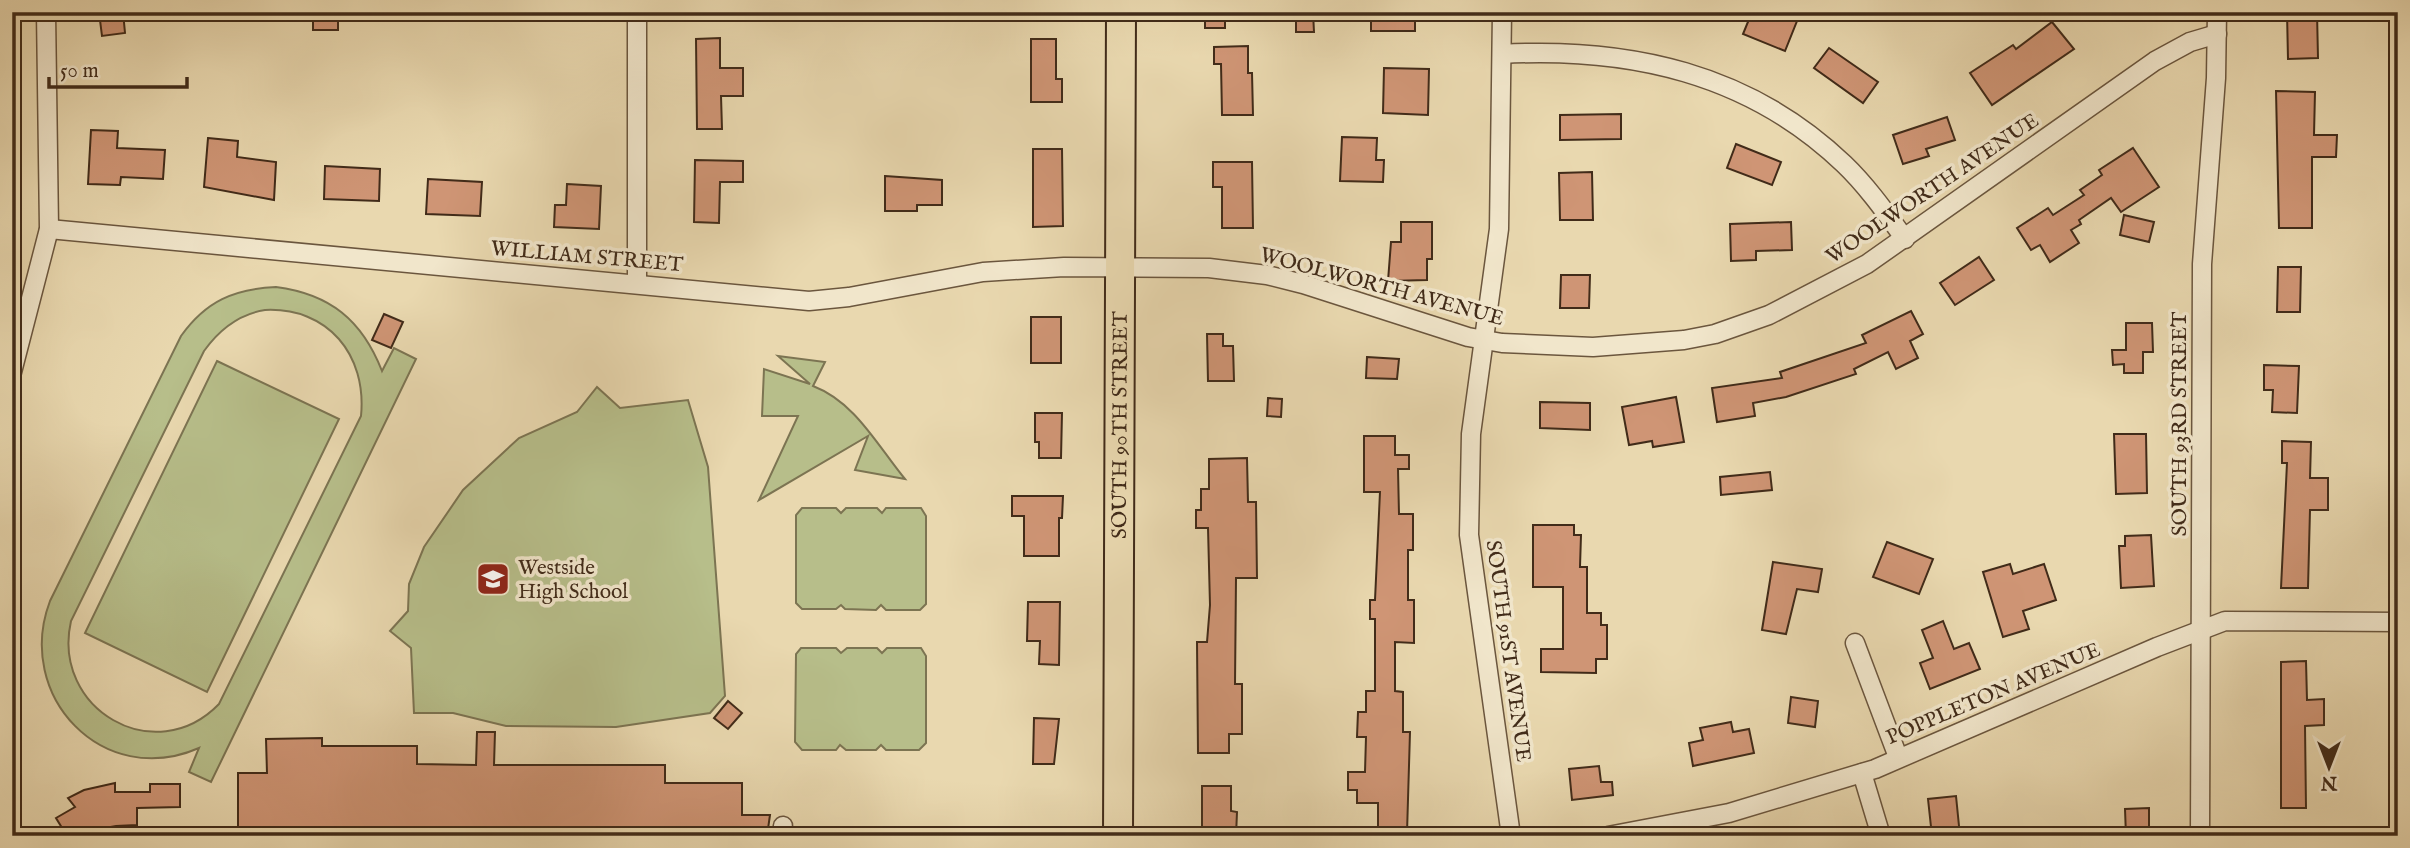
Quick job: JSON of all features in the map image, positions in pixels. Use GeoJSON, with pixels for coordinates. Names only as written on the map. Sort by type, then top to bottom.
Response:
{"type":"FeatureCollection","features":[{"type":"Feature","properties":{"kind":"main road","name":"SOUTH 90TH STREET"},"geometry":{"type":"LineString","coordinates":[[1118,836],[1121,12]]}},
{"type":"Feature","properties":{"kind":"street"},"geometry":{"type":"LineString","coordinates":[[12,372],[49,229],[46,12]]}},
{"type":"Feature","properties":{"kind":"street"},"geometry":{"type":"LineString","coordinates":[[637,12],[637,283]]}},
{"type":"Feature","properties":{"kind":"street","name":"SOUTH 91ST AVENUE"},"geometry":{"type":"LineString","coordinates":[[1502,12],[1499,229],[1471,435],[1469,535],[1511,836]]}},
{"type":"Feature","properties":{"kind":"street","name":"SOUTH 93RD STREET"},"geometry":{"type":"LineString","coordinates":[[2200,836],[2202,264],[2217,12]]}},
{"type":"Feature","properties":{"kind":"street","name":"WOOLWORTH AVENUE"},"geometry":{"type":"LineString","coordinates":[[1120,267],[1209,268],[1267,275],[1485,340],[1593,346],[1641,345],[1715,334],[1769,314],[1867,264],[2155,61],[2190,42],[2217,34]]}},
{"type":"Feature","properties":{"kind":"street"},"geometry":{"type":"LineString","coordinates":[[1502,54],[1618,56],[1664,65],[1721,84],[1756,100],[1823,146],[1866,187],[1905,239]]}},
{"type":"Feature","properties":{"kind":"street","name":"WILLIAM STREET"},"geometry":{"type":"LineString","coordinates":[[49,229],[820,301],[983,272],[1120,267]]}},
{"type":"Feature","properties":{"kind":"street","name":"POPPLETON AVENUE"},"geometry":{"type":"LineString","coordinates":[[1608,836],[1730,813],[1862,773],[2225,621],[2398,622]]}},
{"type":"Feature","properties":{"kind":"street"},"geometry":{"type":"LineString","coordinates":[[1855,643],[1898,757]]}},
{"type":"Feature","properties":{"kind":"street"},"geometry":{"type":"LineString","coordinates":[[1862,773],[1881,836]]}},
{"type":"Feature","properties":{"kind":"green space"},"geometry":{"type":"Polygon","coordinates":[[[276,287],[313,296],[342,312],[365,337],[382,371],[394,348],[416,359],[211,782],[189,772],[199,748],[164,758],[130,756],[100,745],[75,726],[56,700],[45,670],[42,636],[50,601],[181,336],[200,314],[222,299],[261,288],[276,287]],[[265,310],[247,315],[223,330],[204,351],[71,621],[69,653],[77,680],[92,703],[114,720],[139,730],[166,731],[193,723],[219,704],[361,416],[357,373],[350,355],[339,339],[325,326],[287,311],[265,310]]]}},
{"type":"Feature","properties":{"kind":"green space"},"geometry":{"type":"Polygon","coordinates":[[[778,356],[825,362],[813,386],[828,393],[853,413],[905,479],[855,470],[868,436],[759,500],[798,416],[762,416],[764,369],[810,384],[778,356]]]}},
{"type":"Feature","properties":{"kind":"green space"},"geometry":{"type":"Polygon","coordinates":[[[217,361],[339,419],[207,692],[85,633],[217,361]]]}},
{"type":"Feature","properties":{"kind":"green space"},"geometry":{"type":"Polygon","coordinates":[[[597,387],[620,408],[688,400],[708,467],[725,696],[710,713],[616,727],[506,726],[453,713],[414,713],[411,648],[390,631],[408,611],[409,584],[424,547],[463,490],[519,438],[577,412],[597,387]]]}},
{"type":"Feature","properties":{"kind":"green space"},"geometry":{"type":"Polygon","coordinates":[[[802,508],[836,508],[841,513],[846,508],[877,508],[882,513],[886,508],[921,508],[926,516],[926,604],[920,610],[886,610],[881,605],[876,610],[845,609],[841,605],[836,609],[802,609],[796,603],[796,515],[802,508]]]}},
{"type":"Feature","properties":{"kind":"green space"},"geometry":{"type":"Polygon","coordinates":[[[801,648],[836,648],[841,653],[847,648],[877,648],[882,653],[887,648],[921,648],[926,656],[926,743],[919,750],[886,750],[881,745],[876,750],[846,750],[840,745],[836,750],[802,750],[795,742],[796,654],[801,648]]]}},
{"type":"Feature","properties":{"kind":"building"},"geometry":{"type":"Polygon","coordinates":[[[99,12],[123,12],[125,33],[102,36],[99,12]]]}},
{"type":"Feature","properties":{"kind":"building"},"geometry":{"type":"Polygon","coordinates":[[[313,12],[338,12],[338,30],[313,30],[313,12]]]}},
{"type":"Feature","properties":{"kind":"building"},"geometry":{"type":"Polygon","coordinates":[[[1205,12],[1225,12],[1225,28],[1205,28],[1205,12]]]}},
{"type":"Feature","properties":{"kind":"building"},"geometry":{"type":"Polygon","coordinates":[[[1296,12],[1313,12],[1314,32],[1296,32],[1296,12]]]}},
{"type":"Feature","properties":{"kind":"building"},"geometry":{"type":"Polygon","coordinates":[[[1371,12],[1415,12],[1415,31],[1371,31],[1371,12]]]}},
{"type":"Feature","properties":{"kind":"building"},"geometry":{"type":"Polygon","coordinates":[[[1752,12],[1776,12],[1797,21],[1785,51],[1743,34],[1752,12]]]}},
{"type":"Feature","properties":{"kind":"building"},"geometry":{"type":"Polygon","coordinates":[[[2287,12],[2317,12],[2318,58],[2288,59],[2287,12]]]}},
{"type":"Feature","properties":{"kind":"building"},"geometry":{"type":"Polygon","coordinates":[[[2052,22],[2074,49],[1992,105],[1970,73],[2013,45],[2016,49],[2052,22]]]}},
{"type":"Feature","properties":{"kind":"building"},"geometry":{"type":"Polygon","coordinates":[[[720,38],[720,68],[743,68],[743,96],[721,96],[722,129],[697,129],[696,39],[720,38]]]}},
{"type":"Feature","properties":{"kind":"building"},"geometry":{"type":"Polygon","coordinates":[[[1031,39],[1056,39],[1056,79],[1062,79],[1062,102],[1031,102],[1031,39]]]}},
{"type":"Feature","properties":{"kind":"building"},"geometry":{"type":"Polygon","coordinates":[[[1248,46],[1253,115],[1222,115],[1221,64],[1214,64],[1214,47],[1248,46]]]}},
{"type":"Feature","properties":{"kind":"building"},"geometry":{"type":"Polygon","coordinates":[[[1829,48],[1878,82],[1863,103],[1814,68],[1829,48]]]}},
{"type":"Feature","properties":{"kind":"building"},"geometry":{"type":"Polygon","coordinates":[[[1384,68],[1429,69],[1428,115],[1383,113],[1384,68]]]}},
{"type":"Feature","properties":{"kind":"building"},"geometry":{"type":"Polygon","coordinates":[[[2276,91],[2315,92],[2314,135],[2337,135],[2336,157],[2312,157],[2312,228],[2279,228],[2276,91]]]}},
{"type":"Feature","properties":{"kind":"building"},"geometry":{"type":"Polygon","coordinates":[[[1621,114],[1621,139],[1560,140],[1560,115],[1621,114]]]}},
{"type":"Feature","properties":{"kind":"building"},"geometry":{"type":"Polygon","coordinates":[[[1947,117],[1955,140],[1926,149],[1929,156],[1903,164],[1893,135],[1947,117]]]}},
{"type":"Feature","properties":{"kind":"building"},"geometry":{"type":"Polygon","coordinates":[[[91,130],[118,131],[117,148],[165,150],[163,179],[121,177],[120,185],[88,184],[91,130]]]}},
{"type":"Feature","properties":{"kind":"building"},"geometry":{"type":"Polygon","coordinates":[[[1342,137],[1377,138],[1376,160],[1384,160],[1383,182],[1340,181],[1342,137]]]}},
{"type":"Feature","properties":{"kind":"building"},"geometry":{"type":"Polygon","coordinates":[[[208,138],[238,141],[237,157],[276,162],[274,200],[204,187],[208,138]]]}},
{"type":"Feature","properties":{"kind":"building"},"geometry":{"type":"Polygon","coordinates":[[[1736,144],[1781,162],[1772,185],[1727,168],[1736,144]]]}},
{"type":"Feature","properties":{"kind":"building"},"geometry":{"type":"Polygon","coordinates":[[[2133,148],[2159,187],[2121,212],[2111,198],[2079,220],[2081,224],[2071,230],[2079,243],[2050,262],[2040,245],[2031,250],[2017,228],[2048,208],[2053,215],[2084,195],[2080,190],[2102,175],[2099,170],[2133,148]]]}},
{"type":"Feature","properties":{"kind":"building"},"geometry":{"type":"Polygon","coordinates":[[[1033,149],[1062,149],[1063,226],[1033,227],[1033,149]]]}},
{"type":"Feature","properties":{"kind":"building"},"geometry":{"type":"Polygon","coordinates":[[[695,160],[743,161],[743,182],[720,182],[719,223],[694,222],[695,160]]]}},
{"type":"Feature","properties":{"kind":"building"},"geometry":{"type":"Polygon","coordinates":[[[1213,162],[1252,162],[1253,228],[1222,228],[1222,187],[1213,187],[1213,162]]]}},
{"type":"Feature","properties":{"kind":"building"},"geometry":{"type":"Polygon","coordinates":[[[325,166],[380,169],[379,201],[324,199],[325,166]]]}},
{"type":"Feature","properties":{"kind":"building"},"geometry":{"type":"Polygon","coordinates":[[[1592,172],[1593,220],[1560,220],[1559,173],[1592,172]]]}},
{"type":"Feature","properties":{"kind":"building"},"geometry":{"type":"Polygon","coordinates":[[[885,176],[942,180],[942,205],[917,205],[917,211],[885,211],[885,176]]]}},
{"type":"Feature","properties":{"kind":"building"},"geometry":{"type":"Polygon","coordinates":[[[428,179],[482,182],[480,216],[426,214],[428,179]]]}},
{"type":"Feature","properties":{"kind":"building"},"geometry":{"type":"Polygon","coordinates":[[[567,184],[601,186],[599,229],[554,227],[555,205],[566,205],[567,184]]]}},
{"type":"Feature","properties":{"kind":"building"},"geometry":{"type":"Polygon","coordinates":[[[2124,215],[2154,222],[2149,242],[2120,235],[2124,215]]]}},
{"type":"Feature","properties":{"kind":"building"},"geometry":{"type":"Polygon","coordinates":[[[1401,222],[1432,222],[1432,259],[1427,259],[1427,280],[1388,281],[1391,242],[1401,242],[1401,222]]]}},
{"type":"Feature","properties":{"kind":"building"},"geometry":{"type":"Polygon","coordinates":[[[1791,222],[1792,250],[1756,251],[1756,260],[1731,261],[1730,224],[1791,222]]]}},
{"type":"Feature","properties":{"kind":"building"},"geometry":{"type":"Polygon","coordinates":[[[1979,257],[1994,280],[1955,305],[1940,283],[1979,257]]]}},
{"type":"Feature","properties":{"kind":"building"},"geometry":{"type":"Polygon","coordinates":[[[2278,267],[2301,267],[2300,312],[2277,312],[2278,267]]]}},
{"type":"Feature","properties":{"kind":"building"},"geometry":{"type":"Polygon","coordinates":[[[1561,275],[1590,275],[1589,308],[1560,308],[1561,275]]]}},
{"type":"Feature","properties":{"kind":"building"},"geometry":{"type":"Polygon","coordinates":[[[1911,311],[1923,334],[1910,341],[1918,358],[1896,369],[1888,352],[1854,369],[1856,374],[1786,397],[1753,403],[1755,416],[1717,422],[1712,388],[1782,378],[1780,372],[1866,343],[1862,335],[1911,311]]]}},
{"type":"Feature","properties":{"kind":"building"},"geometry":{"type":"Polygon","coordinates":[[[384,314],[403,322],[391,348],[372,340],[384,314]]]}},
{"type":"Feature","properties":{"kind":"building"},"geometry":{"type":"Polygon","coordinates":[[[1031,317],[1061,317],[1061,363],[1031,363],[1031,317]]]}},
{"type":"Feature","properties":{"kind":"building"},"geometry":{"type":"Polygon","coordinates":[[[2126,323],[2152,323],[2153,352],[2143,352],[2143,373],[2124,373],[2124,364],[2113,365],[2112,350],[2126,350],[2126,323]]]}},
{"type":"Feature","properties":{"kind":"building"},"geometry":{"type":"Polygon","coordinates":[[[1207,334],[1223,334],[1223,346],[1233,346],[1234,381],[1208,381],[1207,334]]]}},
{"type":"Feature","properties":{"kind":"building"},"geometry":{"type":"Polygon","coordinates":[[[1367,357],[1399,359],[1397,379],[1366,378],[1367,357]]]}},
{"type":"Feature","properties":{"kind":"building"},"geometry":{"type":"Polygon","coordinates":[[[2264,365],[2299,366],[2297,413],[2272,412],[2273,390],[2264,390],[2264,365]]]}},
{"type":"Feature","properties":{"kind":"building"},"geometry":{"type":"Polygon","coordinates":[[[1676,397],[1684,442],[1653,447],[1652,441],[1629,445],[1622,407],[1676,397]]]}},
{"type":"Feature","properties":{"kind":"building"},"geometry":{"type":"Polygon","coordinates":[[[1268,398],[1282,399],[1281,417],[1267,416],[1268,398]]]}},
{"type":"Feature","properties":{"kind":"building"},"geometry":{"type":"Polygon","coordinates":[[[1540,402],[1590,403],[1590,430],[1540,428],[1540,402]]]}},
{"type":"Feature","properties":{"kind":"building"},"geometry":{"type":"Polygon","coordinates":[[[1035,413],[1062,413],[1061,458],[1039,458],[1039,442],[1035,442],[1035,413]]]}},
{"type":"Feature","properties":{"kind":"building"},"geometry":{"type":"Polygon","coordinates":[[[2114,434],[2146,434],[2147,493],[2116,494],[2114,434]]]}},
{"type":"Feature","properties":{"kind":"building"},"geometry":{"type":"Polygon","coordinates":[[[1364,436],[1395,436],[1395,455],[1409,455],[1409,469],[1398,469],[1399,514],[1413,514],[1413,550],[1408,550],[1408,600],[1414,600],[1414,643],[1395,642],[1395,691],[1403,692],[1403,732],[1410,732],[1407,833],[1378,833],[1378,803],[1357,803],[1357,790],[1348,790],[1348,772],[1365,772],[1366,737],[1357,737],[1358,712],[1366,712],[1366,691],[1375,691],[1375,619],[1370,619],[1370,600],[1375,600],[1380,492],[1364,492],[1364,436]]]}},
{"type":"Feature","properties":{"kind":"building"},"geometry":{"type":"Polygon","coordinates":[[[2282,441],[2311,442],[2310,478],[2328,478],[2328,510],[2310,510],[2308,588],[2281,588],[2287,463],[2282,463],[2282,441]]]}},
{"type":"Feature","properties":{"kind":"building"},"geometry":{"type":"Polygon","coordinates":[[[1247,458],[1248,502],[1256,502],[1257,578],[1236,578],[1235,684],[1242,684],[1242,734],[1229,734],[1229,753],[1198,753],[1197,642],[1207,642],[1210,605],[1208,528],[1196,528],[1196,510],[1201,510],[1201,489],[1209,489],[1209,459],[1247,458]]]}},
{"type":"Feature","properties":{"kind":"building"},"geometry":{"type":"Polygon","coordinates":[[[1770,472],[1772,490],[1721,495],[1720,477],[1770,472]]]}},
{"type":"Feature","properties":{"kind":"building"},"geometry":{"type":"Polygon","coordinates":[[[1012,496],[1063,496],[1062,518],[1059,518],[1059,556],[1024,556],[1024,516],[1012,516],[1012,496]]]}},
{"type":"Feature","properties":{"kind":"building"},"geometry":{"type":"Polygon","coordinates":[[[1533,525],[1574,525],[1574,535],[1581,535],[1580,567],[1587,567],[1587,613],[1601,613],[1601,625],[1607,625],[1607,659],[1596,659],[1596,673],[1541,672],[1541,649],[1563,649],[1563,587],[1533,587],[1533,525]]]}},
{"type":"Feature","properties":{"kind":"building"},"geometry":{"type":"Polygon","coordinates":[[[2151,535],[2154,586],[2121,588],[2119,546],[2125,546],[2125,536],[2151,535]]]}},
{"type":"Feature","properties":{"kind":"building"},"geometry":{"type":"Polygon","coordinates":[[[1887,542],[1933,559],[1919,594],[1873,577],[1887,542]]]}},
{"type":"Feature","properties":{"kind":"building"},"geometry":{"type":"Polygon","coordinates":[[[1773,562],[1822,569],[1818,592],[1797,589],[1786,634],[1762,630],[1773,562]]]}},
{"type":"Feature","properties":{"kind":"building"},"geometry":{"type":"Polygon","coordinates":[[[2010,564],[2013,574],[2044,564],[2056,600],[2023,611],[2029,629],[2003,637],[1983,572],[2010,564]]]}},
{"type":"Feature","properties":{"kind":"building"},"geometry":{"type":"Polygon","coordinates":[[[1028,602],[1060,602],[1059,665],[1039,664],[1040,641],[1027,641],[1028,602]]]}},
{"type":"Feature","properties":{"kind":"building"},"geometry":{"type":"Polygon","coordinates":[[[1943,621],[1954,649],[1969,643],[1980,669],[1930,689],[1920,663],[1933,658],[1922,630],[1943,621]]]}},
{"type":"Feature","properties":{"kind":"building"},"geometry":{"type":"Polygon","coordinates":[[[2306,661],[2307,700],[2324,699],[2324,725],[2305,726],[2306,808],[2281,808],[2281,662],[2306,661]]]}},
{"type":"Feature","properties":{"kind":"building"},"geometry":{"type":"Polygon","coordinates":[[[1791,697],[1818,701],[1815,727],[1788,723],[1791,697]]]}},
{"type":"Feature","properties":{"kind":"building"},"geometry":{"type":"Polygon","coordinates":[[[728,701],[742,713],[728,729],[714,718],[728,701]]]}},
{"type":"Feature","properties":{"kind":"building"},"geometry":{"type":"Polygon","coordinates":[[[1034,718],[1059,719],[1054,764],[1033,764],[1034,718]]]}},
{"type":"Feature","properties":{"kind":"building"},"geometry":{"type":"Polygon","coordinates":[[[1731,722],[1733,732],[1749,729],[1754,753],[1693,766],[1689,743],[1703,740],[1700,728],[1731,722]]]}},
{"type":"Feature","properties":{"kind":"building"},"geometry":{"type":"Polygon","coordinates":[[[477,732],[495,732],[494,765],[665,765],[665,783],[742,783],[742,815],[770,815],[767,836],[238,836],[238,773],[267,773],[266,739],[322,738],[322,746],[417,746],[417,764],[476,765],[477,732]]]}},
{"type":"Feature","properties":{"kind":"building"},"geometry":{"type":"Polygon","coordinates":[[[1599,766],[1601,782],[1612,782],[1613,795],[1572,800],[1569,769],[1599,766]]]}},
{"type":"Feature","properties":{"kind":"building"},"geometry":{"type":"Polygon","coordinates":[[[115,783],[115,792],[150,792],[150,784],[180,784],[180,807],[137,808],[137,825],[116,826],[89,831],[81,836],[67,836],[56,818],[75,807],[68,798],[84,790],[115,783]]]}},
{"type":"Feature","properties":{"kind":"building"},"geometry":{"type":"Polygon","coordinates":[[[1202,786],[1231,786],[1231,811],[1237,812],[1236,836],[1202,836],[1202,786]]]}},
{"type":"Feature","properties":{"kind":"building"},"geometry":{"type":"Polygon","coordinates":[[[1956,796],[1960,836],[1932,836],[1928,799],[1956,796]]]}},
{"type":"Feature","properties":{"kind":"building"},"geometry":{"type":"Polygon","coordinates":[[[2149,808],[2149,836],[2126,836],[2125,809],[2149,808]]]}},
{"type":"Feature","properties":{"kind":"place","name":"Westside High School"},"geometry":{"type":"Point","coordinates":[493,579]}}]}
